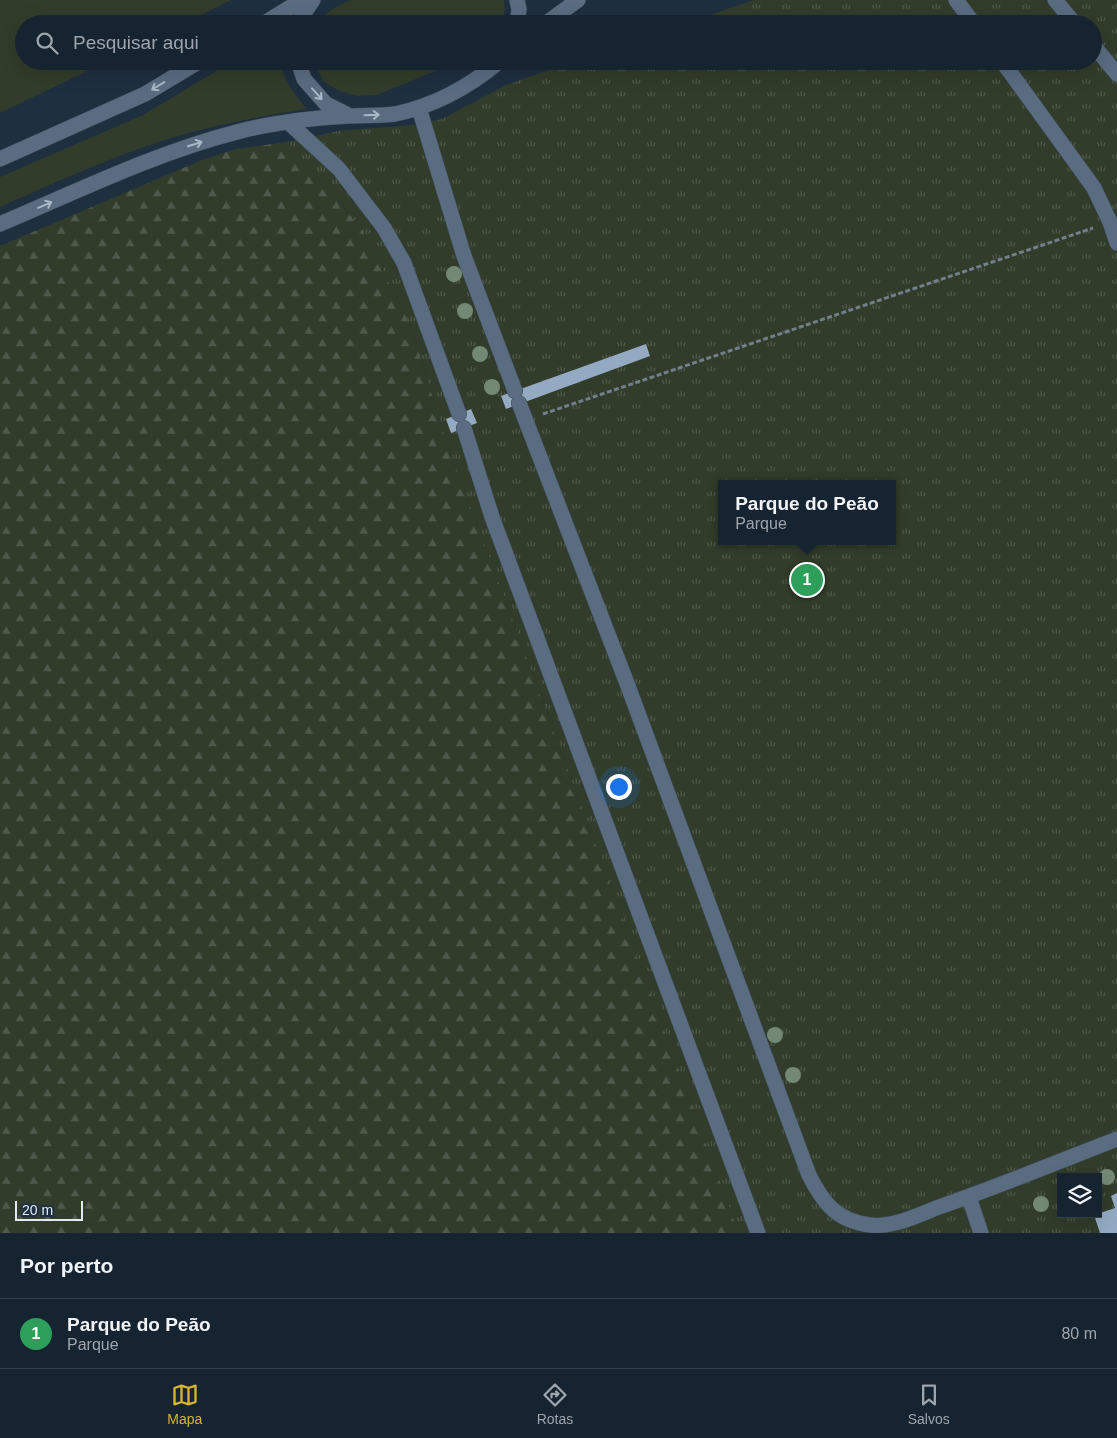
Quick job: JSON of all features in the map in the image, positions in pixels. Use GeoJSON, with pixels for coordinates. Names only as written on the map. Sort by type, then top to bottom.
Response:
{"type":"FeatureCollection","features":[{"type":"Feature","properties":{"kind":"street"},"geometry":{"type":"LineString","coordinates":[[278,15],[302,0]]}},
{"type":"Feature","properties":{"kind":"street"},"geometry":{"type":"LineString","coordinates":[[303,15],[313,0]]}},
{"type":"Feature","properties":{"kind":"street"},"geometry":{"type":"LineString","coordinates":[[517,0],[518,15]]}},
{"type":"Feature","properties":{"kind":"street"},"geometry":{"type":"LineString","coordinates":[[558,15],[578,0]]}},
{"type":"Feature","properties":{"kind":"street"},"geometry":{"type":"LineString","coordinates":[[956,0],[967,15]]}},
{"type":"Feature","properties":{"kind":"street"},"geometry":{"type":"LineString","coordinates":[[1055,0],[1068,15]]}},
{"type":"Feature","properties":{"kind":"street"},"geometry":{"type":"LineString","coordinates":[[1102,56],[1117,74]]}},
{"type":"Feature","properties":{"kind":"street"},"geometry":{"type":"LineString","coordinates":[[0,159],[146,94],[185,70]]}},
{"type":"Feature","properties":{"kind":"street"},"geometry":{"type":"LineString","coordinates":[[301,70],[304,79],[326,104],[350,116]]}},
{"type":"Feature","properties":{"kind":"street"},"geometry":{"type":"LineString","coordinates":[[0,224],[140,164],[192,144],[239,131],[288,122],[393,114],[419,108],[461,89],[490,70]]}},
{"type":"Feature","properties":{"kind":"street"},"geometry":{"type":"LineString","coordinates":[[1009,70],[1090,181],[1110,222],[1117,243]]}},
{"type":"Feature","properties":{"kind":"street"},"geometry":{"type":"LineString","coordinates":[[419,108],[464,256],[628,686],[809,1175],[818,1193],[829,1207],[842,1216],[871,1225],[887,1225],[969,1197],[1117,1139]]}},
{"type":"Feature","properties":{"kind":"street"},"geometry":{"type":"LineString","coordinates":[[288,122],[339,169],[384,228],[404,263],[462,421],[492,517],[758,1233]]}},
{"type":"Feature","properties":{"kind":"street"},"geometry":{"type":"LineString","coordinates":[[969,1197],[981,1233]]}},
{"type":"Feature","properties":{"kind":"path"},"geometry":{"type":"LineString","coordinates":[[525,420],[1110,222]]}},
{"type":"Feature","properties":{"kind":"green space"},"geometry":{"type":"Polygon","coordinates":[[[0,0],[231,0],[202,15],[15,15],[15,70],[89,70],[0,113],[0,0]]]}},
{"type":"Feature","properties":{"kind":"green space"},"geometry":{"type":"Polygon","coordinates":[[[351,0],[504,0],[505,10],[504,15],[325,15],[351,0]]]}},
{"type":"Feature","properties":{"kind":"green space"},"geometry":{"type":"Polygon","coordinates":[[[754,0],[1117,0],[1117,1233],[739,1233],[444,434],[412,329],[363,230],[287,142],[338,131],[411,125],[442,119],[506,85],[549,70],[1102,70],[1102,15],[710,15],[754,0]]]}},
{"type":"Feature","properties":{"kind":"green space"},"geometry":{"type":"Polygon","coordinates":[[[218,70],[282,70],[290,86],[307,109],[232,122],[159,142],[98,164],[0,207],[0,177],[143,115],[218,70]]]}},
{"type":"Feature","properties":{"kind":"green space"},"geometry":{"type":"Polygon","coordinates":[[[318,70],[437,70],[377,95],[357,96],[339,91],[323,81],[318,70]]]}},
{"type":"Feature","properties":{"kind":"green space"},"geometry":{"type":"Polygon","coordinates":[[[287,142],[363,230],[412,329],[444,434],[739,1233],[0,1233],[0,246],[202,160],[236,149],[287,142]]]}},
{"type":"Feature","properties":{"kind":"building"},"geometry":{"type":"Polygon","coordinates":[[[646,344],[650,356],[506,409],[501,396],[646,344]]]}},
{"type":"Feature","properties":{"kind":"building"},"geometry":{"type":"Polygon","coordinates":[[[471,409],[477,423],[451,433],[446,419],[471,409]]]}},
{"type":"Feature","properties":{"kind":"building"},"geometry":{"type":"Polygon","coordinates":[[[1117,1193],[1117,1233],[1100,1233],[1095,1218],[1102,1218],[1102,1212],[1115,1208],[1111,1196],[1117,1193]]]}},
{"type":"Feature","properties":{"kind":"place","name":"Parque do Peão"},"geometry":{"type":"Point","coordinates":[807,580]}}]}
